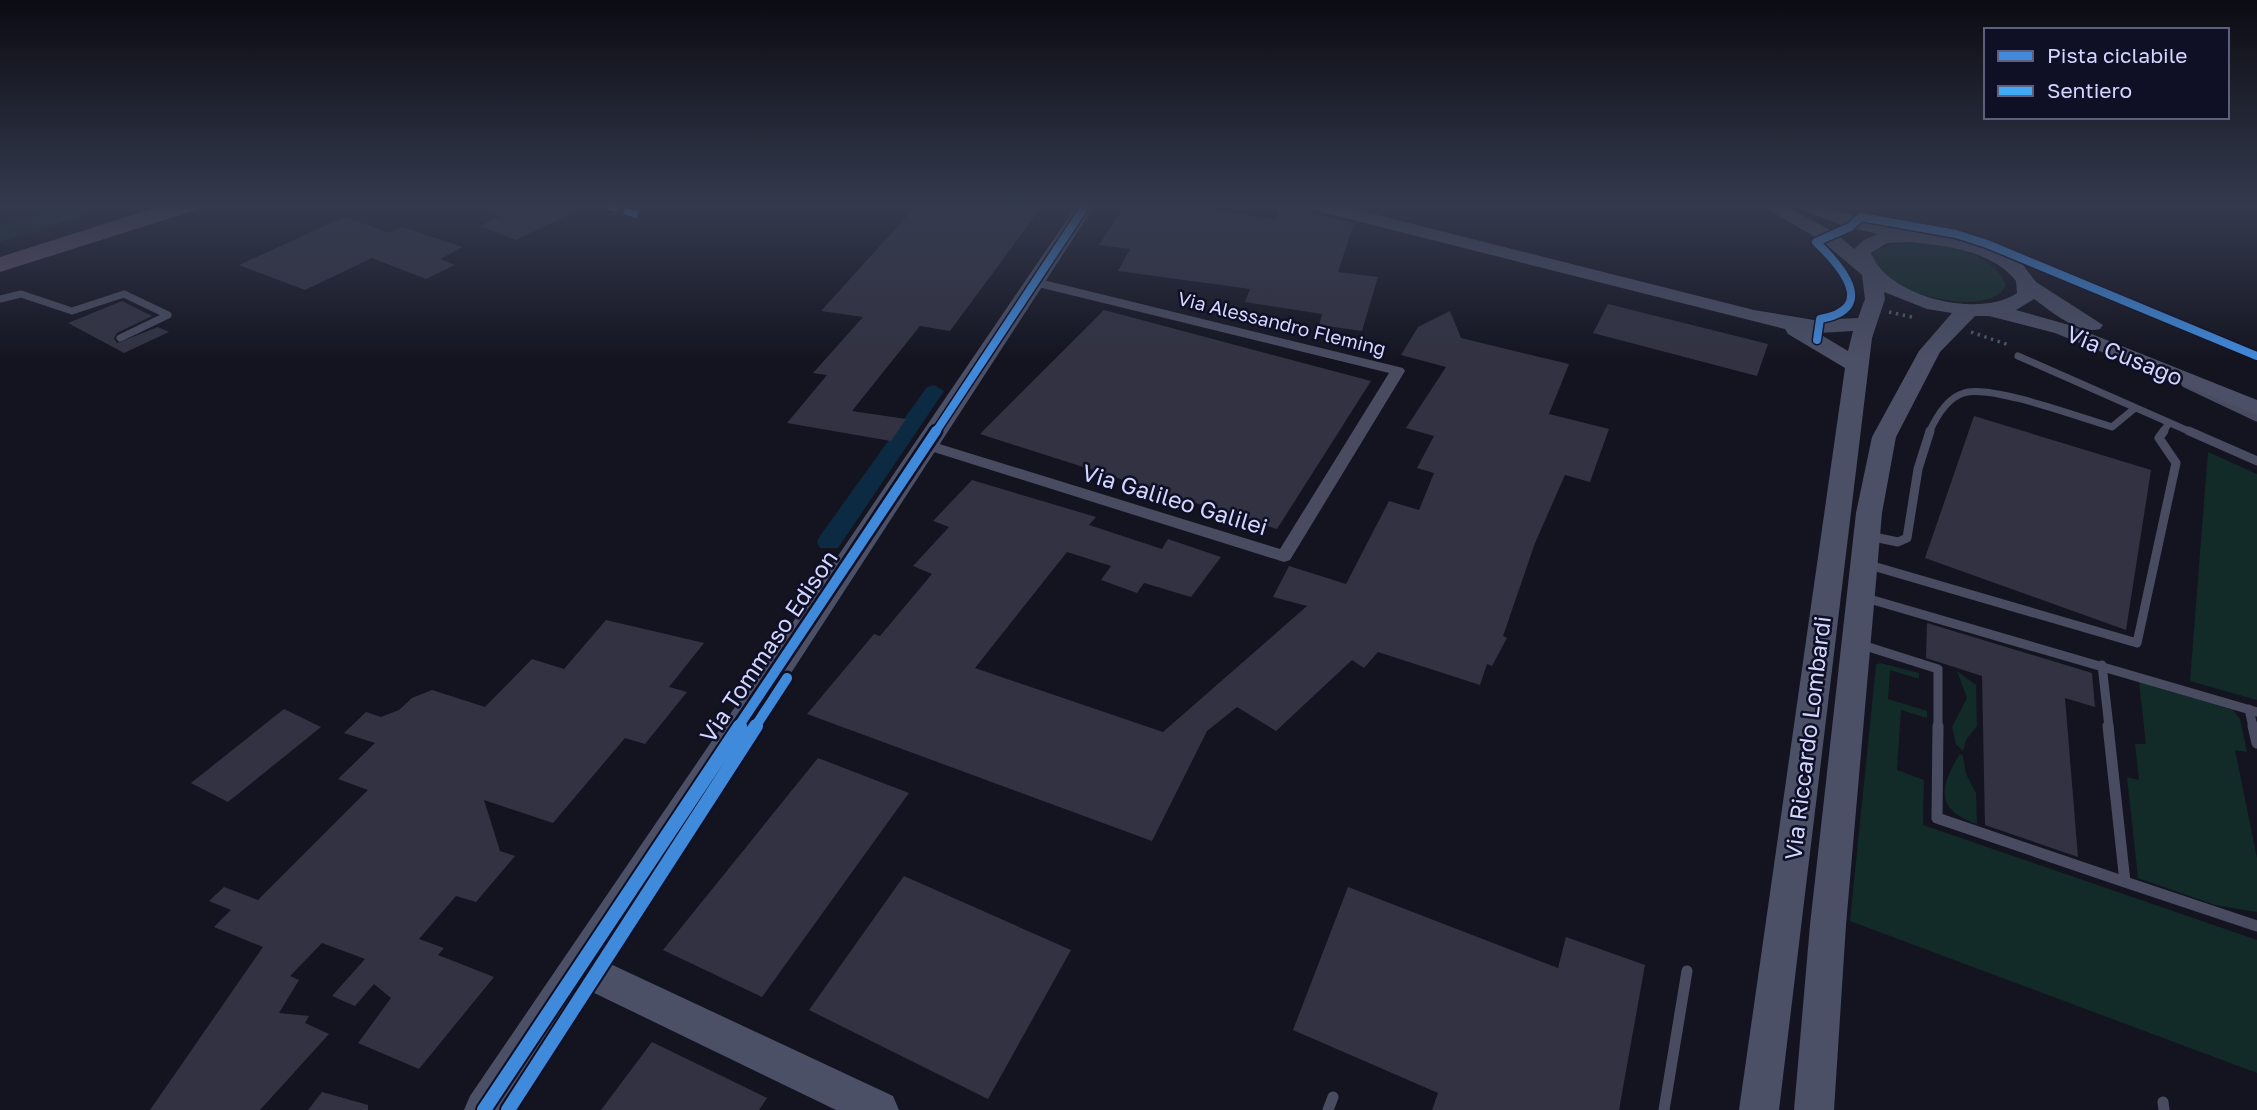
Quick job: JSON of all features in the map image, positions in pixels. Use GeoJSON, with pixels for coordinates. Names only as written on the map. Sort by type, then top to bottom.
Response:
{"type":"FeatureCollection","features":[{"type":"Feature","properties":{"kind":"highway"},"geometry":{"type":"LineString","coordinates":[[0,265],[26,257]]}},
{"type":"Feature","properties":{"kind":"main road","name":"Via Cusago"},"geometry":{"type":"LineString","coordinates":[[2028,286],[2067,313],[2257,393]]}},
{"type":"Feature","properties":{"kind":"street","name":"Via Tommaso Edison"},"geometry":{"type":"LineString","coordinates":[[484,1110],[1052,257]]}},
{"type":"Feature","properties":{"kind":"street"},"geometry":{"type":"LineString","coordinates":[[1522,257],[1747,313],[1822,327],[1851,327],[1866,323]]}},
{"type":"Feature","properties":{"kind":"street","name":"Via Cusago"},"geometry":{"type":"LineString","coordinates":[[1852,257],[1869,272],[1911,297],[2053,326],[2257,408]]}},
{"type":"Feature","properties":{"kind":"street","name":"Via Riccardo Lombardi"},"geometry":{"type":"LineString","coordinates":[[1759,1110],[1857,366],[1866,323],[1875,299],[1863,257]]}},
{"type":"Feature","properties":{"kind":"street"},"geometry":{"type":"LineString","coordinates":[[1979,310],[2021,302],[2027,295],[2028,286],[2020,274],[1995,257]]}},
{"type":"Feature","properties":{"kind":"street","name":"Via Alessandro Fleming"},"geometry":{"type":"LineString","coordinates":[[1035,282],[1398,371]]}},
{"type":"Feature","properties":{"kind":"street","name":"Via Riccardo Lombardi"},"geometry":{"type":"LineString","coordinates":[[1814,1110],[1829,912],[1866,550],[1879,453],[1884,437],[1941,333],[1979,310]]}},
{"type":"Feature","properties":{"kind":"street"},"geometry":{"type":"LineString","coordinates":[[1747,313],[1817,340],[1857,366]]}},
{"type":"Feature","properties":{"kind":"street","name":"Via Galileo Galilei"},"geometry":{"type":"LineString","coordinates":[[926,445],[1284,556],[1398,371]]}},
{"type":"Feature","properties":{"kind":"street"},"geometry":{"type":"LineString","coordinates":[[580,968],[879,1110]]}},
{"type":"Feature","properties":{"kind":"lane"},"geometry":{"type":"LineString","coordinates":[[0,299],[21,294],[72,311],[124,294],[168,316],[120,338]]}},
{"type":"Feature","properties":{"kind":"lane"},"geometry":{"type":"LineString","coordinates":[[2018,356],[2257,461]]}},
{"type":"Feature","properties":{"kind":"lane"},"geometry":{"type":"LineString","coordinates":[[2173,374],[2196,391],[2257,418]]}},
{"type":"Feature","properties":{"kind":"lane"},"geometry":{"type":"LineString","coordinates":[[1866,550],[1907,538],[1928,429],[1940,410],[1961,393],[1974,390],[2112,427],[2135,408]]}},
{"type":"Feature","properties":{"kind":"lane"},"geometry":{"type":"LineString","coordinates":[[1866,550],[2137,643],[2176,463],[2159,438],[2169,423]]}},
{"type":"Feature","properties":{"kind":"lane"},"geometry":{"type":"LineString","coordinates":[[1861,596],[2253,710],[2257,743]]}},
{"type":"Feature","properties":{"kind":"lane"},"geometry":{"type":"LineString","coordinates":[[1857,644],[1938,669],[1937,818],[2257,926]]}},
{"type":"Feature","properties":{"kind":"lane"},"geometry":{"type":"LineString","coordinates":[[2102,665],[2125,882]]}},
{"type":"Feature","properties":{"kind":"lane"},"geometry":{"type":"LineString","coordinates":[[1664,1110],[1686,971]]}},
{"type":"Feature","properties":{"kind":"green space"},"geometry":{"type":"Polygon","coordinates":[[[1872,257],[1978,257],[1999,273],[2006,285],[1998,295],[1985,300],[1969,302],[1932,297],[1886,278],[1872,257]]]}},
{"type":"Feature","properties":{"kind":"green space"},"geometry":{"type":"Polygon","coordinates":[[[2208,452],[2257,474],[2257,700],[2190,681],[2208,452]]]}},
{"type":"Feature","properties":{"kind":"green space"},"geometry":{"type":"Polygon","coordinates":[[[1880,663],[1919,673],[1919,679],[1890,670],[1888,699],[1927,711],[1927,718],[1901,710],[1897,770],[1924,780],[1923,825],[2257,940],[2257,1073],[1850,921],[1876,665],[1880,663]]]}},
{"type":"Feature","properties":{"kind":"green space"},"geometry":{"type":"Polygon","coordinates":[[[1957,671],[1976,685],[1977,726],[1966,740],[1963,751],[1956,744],[1952,727],[1967,698],[1957,671]]]}},
{"type":"Feature","properties":{"kind":"green space"},"geometry":{"type":"Polygon","coordinates":[[[2139,681],[2233,710],[2240,719],[2247,752],[2235,750],[2257,858],[2257,912],[2215,905],[2138,878],[2127,777],[2139,780],[2135,744],[2146,744],[2139,681]]]}},
{"type":"Feature","properties":{"kind":"green space"},"geometry":{"type":"Polygon","coordinates":[[[1960,754],[1976,793],[1977,824],[1954,812],[1945,796],[1948,777],[1960,754]]]}},
{"type":"Feature","properties":{"kind":"building"},"geometry":{"type":"Polygon","coordinates":[[[257,257],[444,257],[440,259],[455,265],[426,279],[372,258],[305,290],[239,265],[257,257]]]}},
{"type":"Feature","properties":{"kind":"building"},"geometry":{"type":"Polygon","coordinates":[[[870,257],[1005,257],[950,331],[920,326],[852,411],[906,419],[891,441],[787,423],[827,375],[813,373],[863,317],[821,311],[870,257]]]}},
{"type":"Feature","properties":{"kind":"building"},"geometry":{"type":"Polygon","coordinates":[[[1126,257],[1343,257],[1338,272],[1378,277],[1362,331],[1319,325],[1322,314],[1245,302],[1250,289],[1118,271],[1126,257]]]}},
{"type":"Feature","properties":{"kind":"building"},"geometry":{"type":"Polygon","coordinates":[[[122,301],[152,316],[117,333],[114,338],[117,343],[158,327],[169,332],[124,353],[68,323],[122,301]]]}},
{"type":"Feature","properties":{"kind":"building"},"geometry":{"type":"Polygon","coordinates":[[[1608,304],[1768,344],[1757,376],[1593,333],[1608,304]]]}},
{"type":"Feature","properties":{"kind":"building"},"geometry":{"type":"Polygon","coordinates":[[[1104,310],[1371,381],[1277,529],[980,434],[1104,310]]]}},
{"type":"Feature","properties":{"kind":"building"},"geometry":{"type":"Polygon","coordinates":[[[1450,311],[1461,338],[1569,364],[1549,414],[1609,429],[1590,482],[1565,475],[1535,543],[1503,636],[1507,638],[1492,666],[1487,664],[1480,685],[1378,652],[1364,668],[1352,660],[1276,731],[1237,707],[1207,731],[1152,841],[807,714],[874,634],[880,636],[932,574],[913,566],[949,527],[933,521],[972,480],[1096,517],[1089,525],[1162,549],[1168,539],[1221,557],[1191,597],[1144,583],[1137,593],[1101,580],[1111,566],[1067,552],[975,668],[1163,732],[1307,606],[1273,597],[1289,566],[1346,584],[1389,501],[1419,510],[1434,473],[1417,468],[1434,436],[1406,428],[1446,367],[1401,355],[1418,327],[1450,311]]]}},
{"type":"Feature","properties":{"kind":"building"},"geometry":{"type":"Polygon","coordinates":[[[1974,416],[2151,470],[2126,630],[1925,558],[1974,416]]]}},
{"type":"Feature","properties":{"kind":"building"},"geometry":{"type":"Polygon","coordinates":[[[606,620],[704,643],[669,687],[687,692],[645,744],[625,738],[553,823],[484,800],[500,851],[515,856],[476,902],[456,896],[419,939],[444,948],[438,955],[494,977],[419,1069],[358,1043],[391,998],[374,984],[355,1006],[332,996],[365,959],[322,943],[290,976],[299,980],[279,1013],[309,1016],[305,1023],[329,1034],[260,1110],[150,1110],[263,947],[214,927],[231,910],[209,901],[224,887],[258,900],[368,790],[338,779],[375,743],[344,733],[366,712],[381,717],[399,710],[412,698],[432,690],[485,707],[532,659],[564,669],[606,620]]]}},
{"type":"Feature","properties":{"kind":"building"},"geometry":{"type":"Polygon","coordinates":[[[1927,623],[2092,673],[2095,707],[2065,698],[2078,857],[1985,825],[1982,676],[1926,658],[1927,623]]]}},
{"type":"Feature","properties":{"kind":"building"},"geometry":{"type":"Polygon","coordinates":[[[284,709],[321,727],[228,802],[191,783],[284,709]]]}},
{"type":"Feature","properties":{"kind":"building"},"geometry":{"type":"Polygon","coordinates":[[[818,758],[909,793],[762,997],[663,950],[818,758]]]}},
{"type":"Feature","properties":{"kind":"building"},"geometry":{"type":"Polygon","coordinates":[[[904,876],[1071,950],[988,1099],[809,1010],[904,876]]]}},
{"type":"Feature","properties":{"kind":"building"},"geometry":{"type":"Polygon","coordinates":[[[1348,887],[1558,968],[1566,937],[1645,965],[1619,1110],[1432,1110],[1438,1093],[1293,1030],[1348,887]]]}},
{"type":"Feature","properties":{"kind":"building"},"geometry":{"type":"Polygon","coordinates":[[[652,1042],[767,1098],[759,1110],[601,1110],[652,1042]]]}},
{"type":"Feature","properties":{"kind":"building"},"geometry":{"type":"Polygon","coordinates":[[[322,1092],[368,1105],[368,1110],[308,1110],[322,1092]]]}},
{"type":"Feature","properties":{"kind":"waterway"},"geometry":{"type":"LineString","coordinates":[[829,542],[934,391]]}},
{"type":"Feature","properties":{"kind":"cycle path"},"geometry":{"type":"LineString","coordinates":[[484,1110],[1052,257]]}},
{"type":"Feature","properties":{"kind":"cycle path"},"geometry":{"type":"LineString","coordinates":[[1817,340],[1820,319],[1839,316],[1849,309],[1852,299],[1844,275],[1830,257]]}},
{"type":"Feature","properties":{"kind":"cycle path"},"geometry":{"type":"LineString","coordinates":[[2018,257],[2257,356]]}},
{"type":"Feature","properties":{"kind":"cycle path"},"geometry":{"type":"LineString","coordinates":[[508,1110],[787,678]]}}]}
